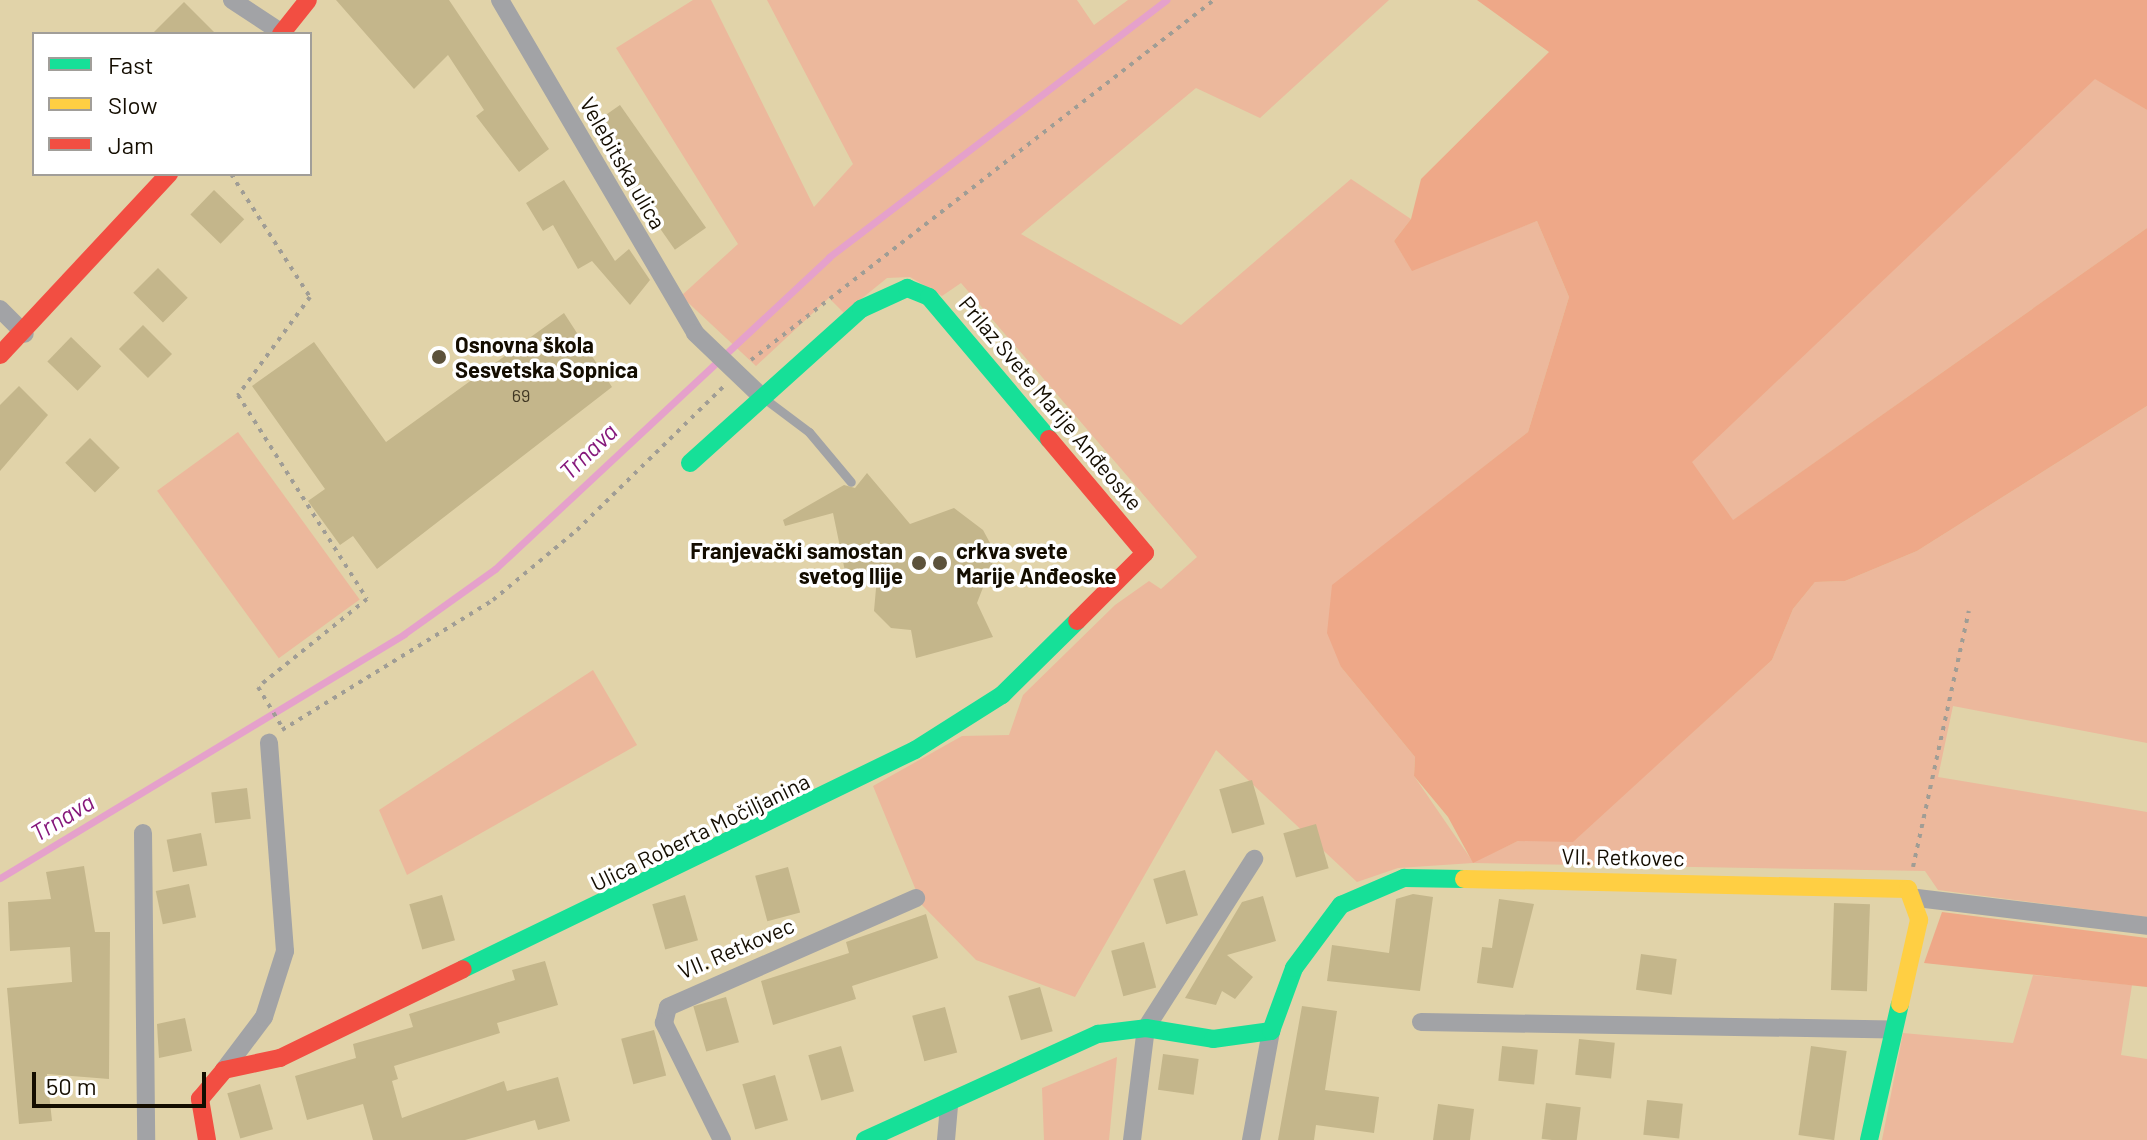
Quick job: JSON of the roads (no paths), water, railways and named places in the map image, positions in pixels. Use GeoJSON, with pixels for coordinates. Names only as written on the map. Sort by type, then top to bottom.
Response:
{"type":"FeatureCollection","features":[{"type":"Feature","properties":{"kind":"street"},"geometry":{"type":"LineString","coordinates":[[232,0],[279,32]]}},
{"type":"Feature","properties":{"kind":"street"},"geometry":{"type":"LineString","coordinates":[[284,32],[308,0]]}},
{"type":"Feature","properties":{"kind":"street","name":"Velebitska ulica"},"geometry":{"type":"LineString","coordinates":[[500,0],[708,346],[762,397]]}},
{"type":"Feature","properties":{"kind":"street"},"geometry":{"type":"LineString","coordinates":[[0,355],[25,334],[167,176]]}},
{"type":"Feature","properties":{"kind":"street","name":"Prilaz Svete Marije Anđeoske"},"geometry":{"type":"LineString","coordinates":[[690,463],[885,292],[907,288],[929,297],[1145,553]]}},
{"type":"Feature","properties":{"kind":"street"},"geometry":{"type":"LineString","coordinates":[[0,309],[25,334]]}},
{"type":"Feature","properties":{"kind":"street","name":"Ulica Roberta Močiljanina"},"geometry":{"type":"LineString","coordinates":[[224,1070],[280,1058],[915,750],[1002,695],[1145,553]]}},
{"type":"Feature","properties":{"kind":"street"},"geometry":{"type":"LineString","coordinates":[[207,1140],[200,1099],[264,1017],[285,951],[269,743]]}},
{"type":"Feature","properties":{"kind":"street"},"geometry":{"type":"LineString","coordinates":[[143,833],[146,1140]]}},
{"type":"Feature","properties":{"kind":"street"},"geometry":{"type":"LineString","coordinates":[[1132,1140],[1146,1028],[1254,859]]}},
{"type":"Feature","properties":{"kind":"street","name":"VII. Retkovec"},"geometry":{"type":"LineString","coordinates":[[1251,1140],[1271,1031],[1294,968],[1341,905],[1404,878],[1912,894]]}},
{"type":"Feature","properties":{"kind":"street"},"geometry":{"type":"LineString","coordinates":[[1869,1140],[1919,920],[1912,894],[2147,926]]}},
{"type":"Feature","properties":{"kind":"street","name":"VII. Retkovec"},"geometry":{"type":"LineString","coordinates":[[722,1140],[664,1023],[668,1007],[916,898]]}},
{"type":"Feature","properties":{"kind":"street"},"geometry":{"type":"LineString","coordinates":[[1421,1022],[1892,1029]]}},
{"type":"Feature","properties":{"kind":"street"},"geometry":{"type":"LineString","coordinates":[[865,1140],[949,1107],[1086,1039],[1146,1028],[1213,1039],[1271,1031]]}},
{"type":"Feature","properties":{"kind":"street"},"geometry":{"type":"LineString","coordinates":[[946,1140],[949,1107]]}},
{"type":"Feature","properties":{"kind":"lane"},"geometry":{"type":"LineString","coordinates":[[762,397],[809,432],[851,482]]}},
{"type":"Feature","properties":{"kind":"waterway","name":"Trnava"},"geometry":{"type":"LineString","coordinates":[[0,878],[404,634],[495,569],[829,257],[1166,0]]}},
{"type":"Feature","properties":{"kind":"place","name":"Osnovna škola Sesvetska Sopnica"},"geometry":{"type":"Point","coordinates":[439,357]}},
{"type":"Feature","properties":{"kind":"place","name":"Franjevački samostan svetog Ilije"},"geometry":{"type":"Point","coordinates":[919,563]}},
{"type":"Feature","properties":{"kind":"place","name":"crkva svete Marije Anđeoske"},"geometry":{"type":"Point","coordinates":[940,563]}}]}
